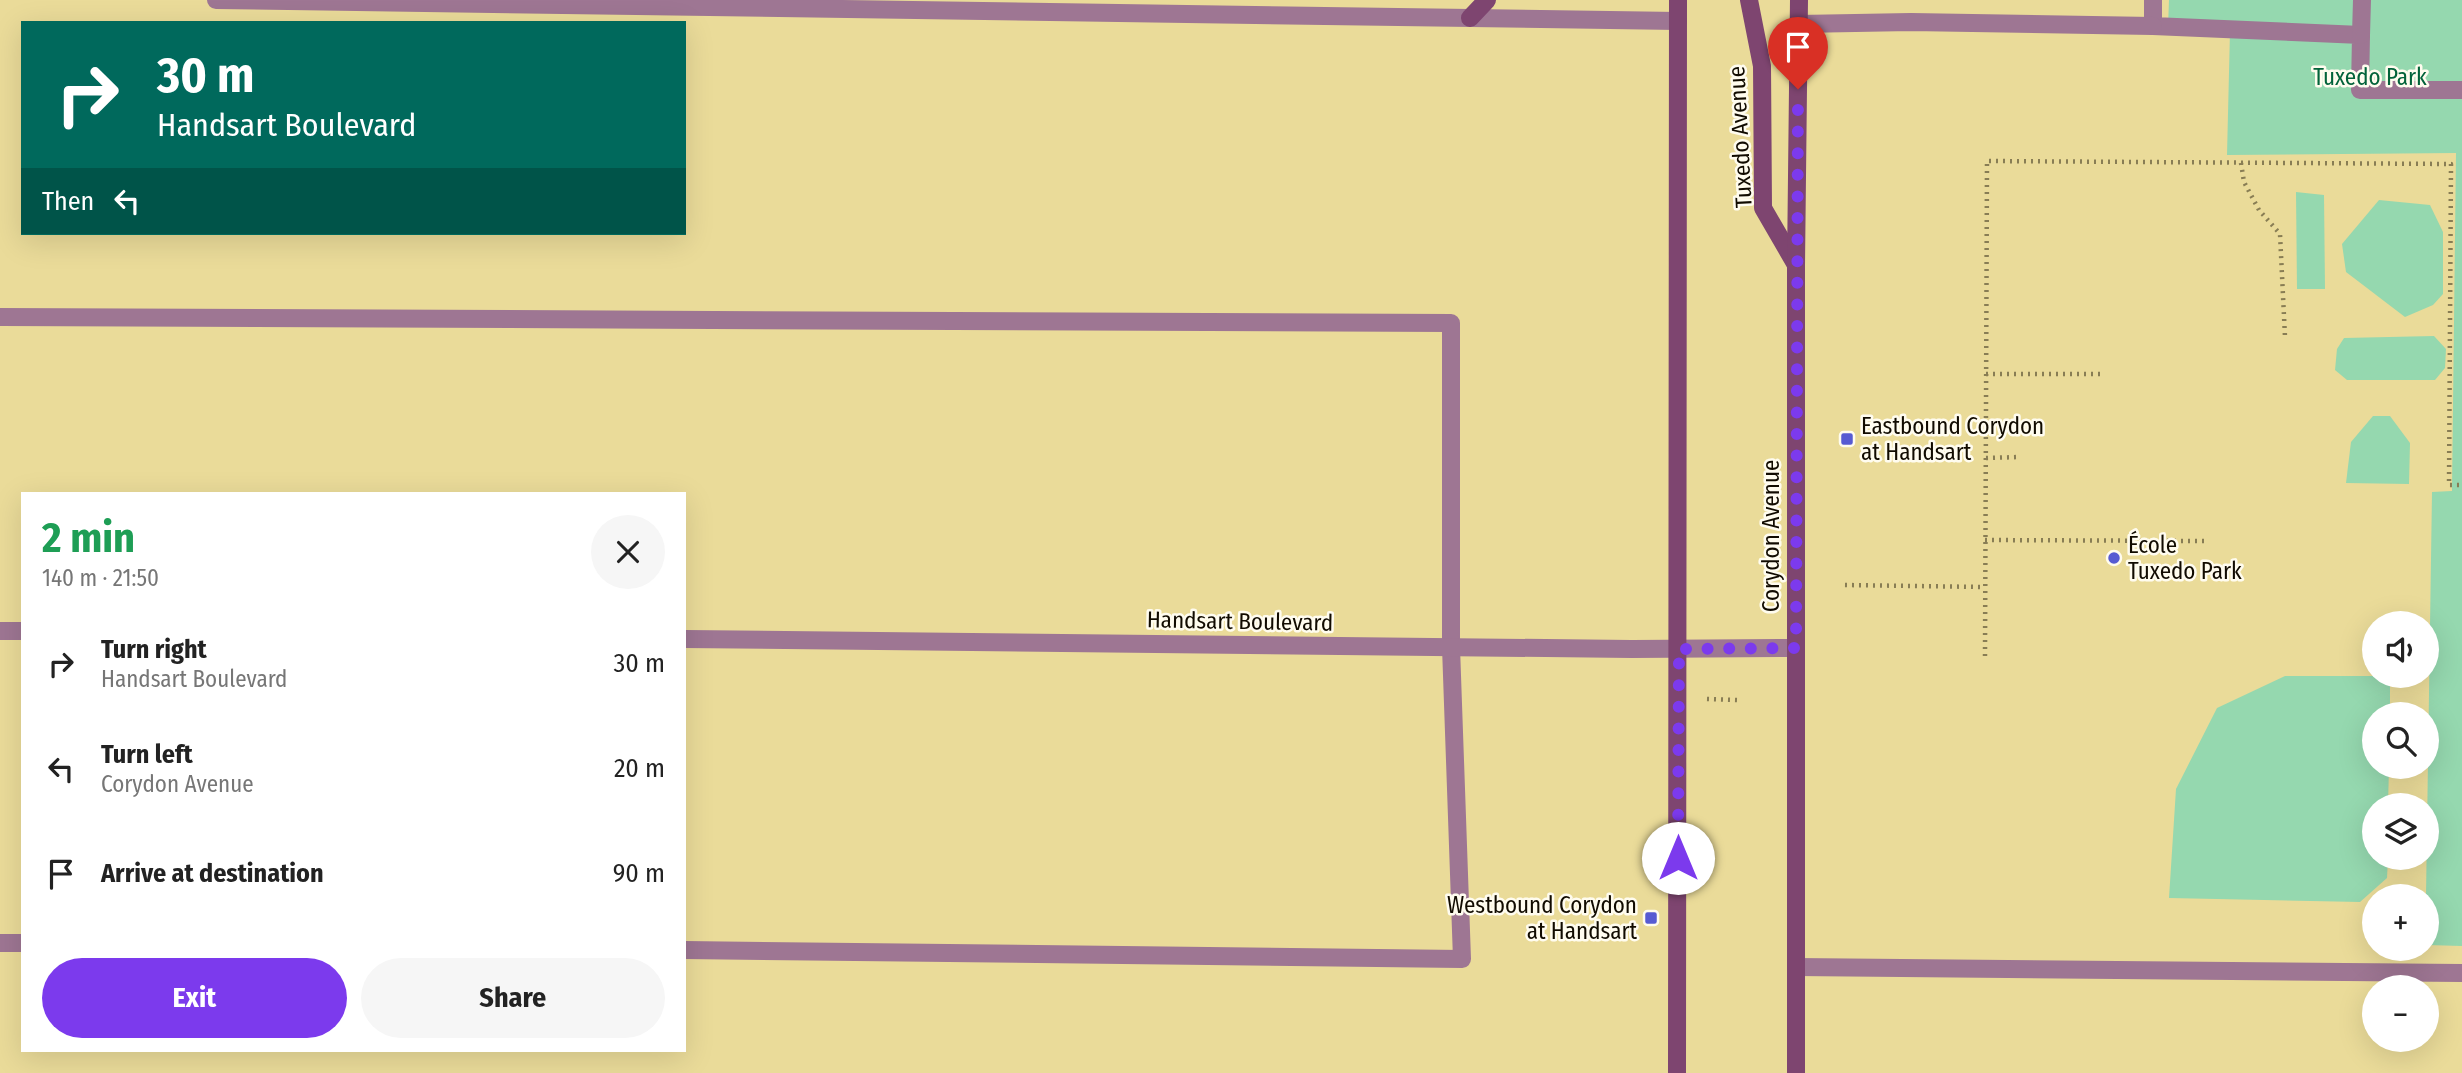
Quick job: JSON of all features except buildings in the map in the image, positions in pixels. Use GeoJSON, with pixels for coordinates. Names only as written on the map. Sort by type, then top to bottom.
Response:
{"type":"FeatureCollection","features":[{"type":"Feature","properties":{"kind":"main road"},"geometry":{"type":"LineString","coordinates":[[1470,18],[1487,0]]}},
{"type":"Feature","properties":{"kind":"main road"},"geometry":{"type":"LineString","coordinates":[[1667,0],[1678,21]]}},
{"type":"Feature","properties":{"kind":"main road"},"geometry":{"type":"LineString","coordinates":[[1677,1073],[1678,0]]}},
{"type":"Feature","properties":{"kind":"main road","name":"Tuxedo Avenue"},"geometry":{"type":"LineString","coordinates":[[1749,0],[1762,66],[1763,208],[1796,265]]}},
{"type":"Feature","properties":{"kind":"main road","name":"Corydon Avenue"},"geometry":{"type":"LineString","coordinates":[[1796,1073],[1796,265],[1799,0]]}},
{"type":"Feature","properties":{"kind":"street"},"geometry":{"type":"LineString","coordinates":[[216,0],[1678,21]]}},
{"type":"Feature","properties":{"kind":"street"},"geometry":{"type":"LineString","coordinates":[[2153,0],[2153,26]]}},
{"type":"Feature","properties":{"kind":"street"},"geometry":{"type":"LineString","coordinates":[[2362,0],[2360,90],[2462,90]]}},
{"type":"Feature","properties":{"kind":"street"},"geometry":{"type":"LineString","coordinates":[[1799,24],[1911,22],[2153,26],[2361,35]]}},
{"type":"Feature","properties":{"kind":"street"},"geometry":{"type":"LineString","coordinates":[[0,317],[1451,323],[1451,648],[1462,959],[686,950]]}},
{"type":"Feature","properties":{"kind":"street"},"geometry":{"type":"LineString","coordinates":[[0,631],[21,631]]}},
{"type":"Feature","properties":{"kind":"street","name":"Handsart Boulevard"},"geometry":{"type":"LineString","coordinates":[[686,639],[1451,648],[1796,648]]}},
{"type":"Feature","properties":{"kind":"street"},"geometry":{"type":"LineString","coordinates":[[0,943],[21,943]]}},
{"type":"Feature","properties":{"kind":"street"},"geometry":{"type":"LineString","coordinates":[[1796,967],[2462,973]]}},
{"type":"Feature","properties":{"kind":"path"},"geometry":{"type":"LineString","coordinates":[[1985,656],[1987,161],[2451,164],[2449,485],[2462,485]]}},
{"type":"Feature","properties":{"kind":"path"},"geometry":{"type":"LineString","coordinates":[[2241,163],[2244,182],[2259,210],[2280,234],[2285,337]]}},
{"type":"Feature","properties":{"kind":"path"},"geometry":{"type":"LineString","coordinates":[[1986,374],[2105,374]]}},
{"type":"Feature","properties":{"kind":"path"},"geometry":{"type":"LineString","coordinates":[[1986,458],[2020,457]]}},
{"type":"Feature","properties":{"kind":"path"},"geometry":{"type":"LineString","coordinates":[[1985,540],[2207,541]]}},
{"type":"Feature","properties":{"kind":"path"},"geometry":{"type":"LineString","coordinates":[[1845,584],[1984,587]]}},
{"type":"Feature","properties":{"kind":"path"},"geometry":{"type":"LineString","coordinates":[[1702,698],[1737,700]]}},
{"type":"Feature","properties":{"kind":"green space","name":"Tuxedo Park"},"geometry":{"type":"Polygon","coordinates":[[[2169,0],[2462,0],[2462,946],[2439,945],[2439,884],[2426,884],[2426,870],[2439,870],[2439,793],[2428,793],[2428,779],[2439,779],[2439,702],[2429,702],[2429,688],[2439,688],[2439,611],[2430,611],[2432,492],[2452,491],[2456,153],[2227,155],[2230,31],[2168,27],[2169,0]]]}},
{"type":"Feature","properties":{"kind":"green space"},"geometry":{"type":"Polygon","coordinates":[[[2296,192],[2324,195],[2325,289],[2297,289],[2296,192]]]}},
{"type":"Feature","properties":{"kind":"green space"},"geometry":{"type":"Polygon","coordinates":[[[2379,200],[2430,205],[2443,232],[2443,294],[2433,305],[2405,317],[2346,272],[2342,244],[2379,200]]]}},
{"type":"Feature","properties":{"kind":"green space"},"geometry":{"type":"Polygon","coordinates":[[[2434,336],[2446,349],[2445,368],[2435,380],[2347,380],[2335,370],[2337,349],[2344,338],[2434,336]]]}},
{"type":"Feature","properties":{"kind":"green space"},"geometry":{"type":"Polygon","coordinates":[[[2373,416],[2390,416],[2410,443],[2409,484],[2346,483],[2351,442],[2373,416]]]}},
{"type":"Feature","properties":{"kind":"green space"},"geometry":{"type":"Polygon","coordinates":[[[2285,676],[2362,676],[2362,688],[2390,688],[2390,702],[2362,702],[2362,779],[2389,779],[2388,793],[2362,793],[2362,870],[2387,870],[2387,878],[2380,884],[2362,884],[2360,902],[2169,898],[2176,789],[2217,708],[2285,676]]]}},
{"type":"Feature","properties":{"kind":"place","name":"Eastbound Corydon at Handsart"},"geometry":{"type":"Point","coordinates":[1847,439]}},
{"type":"Feature","properties":{"kind":"place","name":"École Tuxedo Park"},"geometry":{"type":"Point","coordinates":[2114,558]}},
{"type":"Feature","properties":{"kind":"place","name":"Westbound Corydon at Handsart"},"geometry":{"type":"Point","coordinates":[1651,918]}},
{"type":"Feature","properties":{"kind":"route"},"geometry":{"type":"LineString","coordinates":[[1678,858],[1679,649],[1796,648],[1798,89]]}}]}
